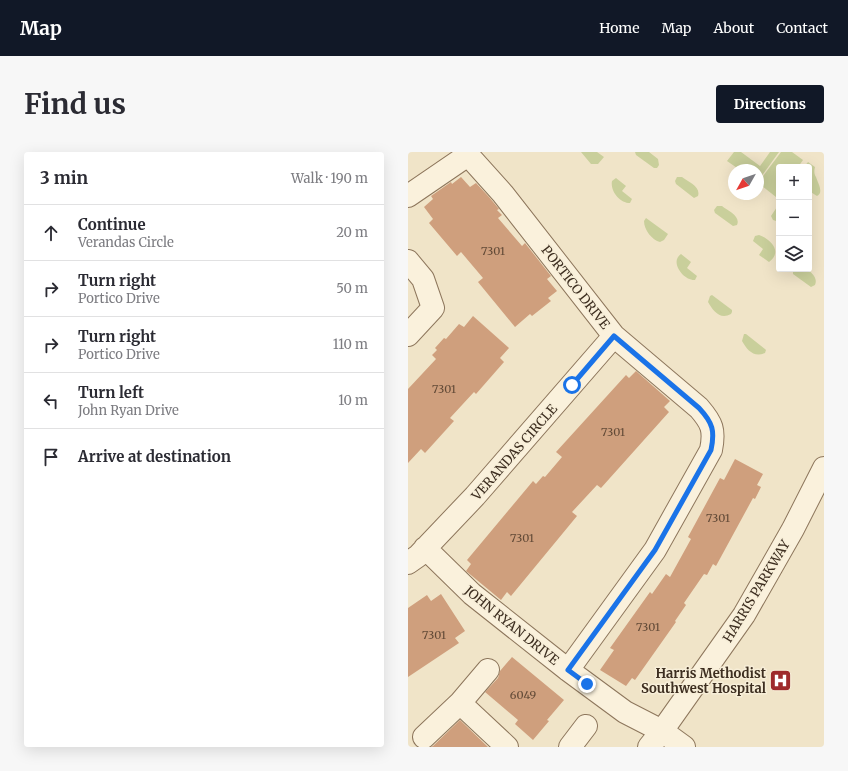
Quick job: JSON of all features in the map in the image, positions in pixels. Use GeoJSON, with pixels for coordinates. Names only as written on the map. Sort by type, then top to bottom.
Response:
{"type":"FeatureCollection","features":[{"type":"Feature","properties":{"kind":"street","name":"PORTICO DRIVE"},"geometry":{"type":"LineString","coordinates":[[408,196],[468,155],[503,194],[614,336],[699,408],[707,417],[713,428],[711,450],[655,550],[568,670]]}},
{"type":"Feature","properties":{"kind":"street"},"geometry":{"type":"LineString","coordinates":[[408,262],[423,279],[432,308],[408,335]]}},
{"type":"Feature","properties":{"kind":"street","name":"VERANDAS CIRCLE"},"geometry":{"type":"LineString","coordinates":[[408,563],[425,548],[475,496],[614,336]]}},
{"type":"Feature","properties":{"kind":"street","name":"HARRIS PARKWAY"},"geometry":{"type":"LineString","coordinates":[[656,739],[744,616],[793,529],[824,468]]}},
{"type":"Feature","properties":{"kind":"street","name":"JOHN RYAN DRIVE"},"geometry":{"type":"LineString","coordinates":[[425,548],[472,594],[568,670],[625,712],[656,739],[684,747]]}},
{"type":"Feature","properties":{"kind":"street"},"geometry":{"type":"LineString","coordinates":[[424,737],[460,703],[488,670]]}},
{"type":"Feature","properties":{"kind":"street"},"geometry":{"type":"LineString","coordinates":[[460,703],[506,747]]}},
{"type":"Feature","properties":{"kind":"street"},"geometry":{"type":"LineString","coordinates":[[570,747],[586,726]]}},
{"type":"Feature","properties":{"kind":"green space"},"geometry":{"type":"Polygon","coordinates":[[[581,152],[597,152],[604,157],[598,164],[591,164],[581,152]]]}},
{"type":"Feature","properties":{"kind":"green space"},"geometry":{"type":"Polygon","coordinates":[[[635,152],[649,152],[658,159],[659,165],[657,168],[654,168],[636,155],[635,152]]]}},
{"type":"Feature","properties":{"kind":"green space"},"geometry":{"type":"Polygon","coordinates":[[[734,152],[741,152],[757,164],[731,164],[727,161],[734,152]]]}},
{"type":"Feature","properties":{"kind":"green space"},"geometry":{"type":"Polygon","coordinates":[[[770,152],[779,152],[764,173],[764,164],[761,164],[770,152]]]}},
{"type":"Feature","properties":{"kind":"green space"},"geometry":{"type":"Polygon","coordinates":[[[781,152],[792,152],[803,160],[800,164],[776,164],[776,197],[764,188],[764,175],[781,152]]]}},
{"type":"Feature","properties":{"kind":"green space"},"geometry":{"type":"Polygon","coordinates":[[[812,165],[815,167],[814,171],[820,190],[819,195],[817,196],[812,193],[812,165]]]}},
{"type":"Feature","properties":{"kind":"green space"},"geometry":{"type":"Polygon","coordinates":[[[677,177],[682,177],[694,185],[698,190],[698,196],[694,198],[676,184],[675,181],[677,177]]]}},
{"type":"Feature","properties":{"kind":"green space"},"geometry":{"type":"Polygon","coordinates":[[[616,178],[626,186],[622,191],[632,199],[630,203],[619,199],[616,196],[612,181],[616,178]]]}},
{"type":"Feature","properties":{"kind":"green space"},"geometry":{"type":"Polygon","coordinates":[[[717,206],[722,206],[736,216],[738,222],[737,225],[733,226],[715,213],[714,210],[717,206]]]}},
{"type":"Feature","properties":{"kind":"green space"},"geometry":{"type":"Polygon","coordinates":[[[776,208],[776,221],[773,220],[771,216],[776,208]]]}},
{"type":"Feature","properties":{"kind":"green space"},"geometry":{"type":"Polygon","coordinates":[[[646,218],[668,234],[664,240],[660,242],[657,241],[649,234],[644,224],[646,218]]]}},
{"type":"Feature","properties":{"kind":"green space"},"geometry":{"type":"Polygon","coordinates":[[[759,235],[768,240],[774,246],[775,254],[769,262],[759,255],[763,249],[753,241],[755,236],[759,235]]]}},
{"type":"Feature","properties":{"kind":"green space"},"geometry":{"type":"Polygon","coordinates":[[[681,254],[691,262],[687,268],[697,276],[695,280],[686,277],[679,270],[677,262],[678,257],[681,254]]]}},
{"type":"Feature","properties":{"kind":"green space"},"geometry":{"type":"Polygon","coordinates":[[[793,272],[811,272],[816,280],[815,285],[811,287],[793,274],[793,272]]]}},
{"type":"Feature","properties":{"kind":"green space"},"geometry":{"type":"Polygon","coordinates":[[[712,295],[732,310],[731,314],[723,316],[717,314],[712,309],[708,302],[710,296],[712,295]]]}},
{"type":"Feature","properties":{"kind":"green space"},"geometry":{"type":"Polygon","coordinates":[[[744,334],[765,349],[765,353],[754,354],[751,352],[742,341],[744,334]]]}},
{"type":"Feature","properties":{"kind":"building"},"geometry":{"type":"Polygon","coordinates":[[[461,177],[470,187],[476,183],[489,197],[502,215],[498,218],[522,246],[525,243],[551,276],[547,279],[557,291],[548,298],[551,301],[532,316],[530,314],[515,327],[478,282],[483,278],[461,252],[457,256],[429,223],[433,219],[424,207],[433,199],[431,196],[461,177]]]}},
{"type":"Feature","properties":{"kind":"building"},"geometry":{"type":"Polygon","coordinates":[[[473,316],[509,348],[500,358],[504,362],[476,394],[474,392],[450,418],[454,421],[425,453],[421,449],[408,463],[408,389],[436,359],[432,355],[437,350],[435,348],[444,338],[446,339],[459,324],[464,327],[473,316]]]}},
{"type":"Feature","properties":{"kind":"building"},"geometry":{"type":"Polygon","coordinates":[[[636,371],[670,401],[664,407],[669,412],[601,488],[597,485],[572,512],[577,516],[511,596],[507,592],[501,600],[466,571],[471,564],[467,560],[533,481],[536,484],[543,476],[545,477],[562,457],[556,452],[626,375],[629,378],[636,371]]]}},
{"type":"Feature","properties":{"kind":"building"},"geometry":{"type":"Polygon","coordinates":[[[735,459],[763,474],[757,485],[761,487],[755,499],[753,498],[716,566],[713,564],[707,575],[704,574],[684,603],[686,605],[675,621],[676,622],[635,680],[632,678],[626,686],[600,670],[614,650],[610,648],[650,592],[652,594],[666,574],[670,577],[691,539],[688,537],[720,478],[724,480],[735,459]]]}},
{"type":"Feature","properties":{"kind":"building"},"geometry":{"type":"Polygon","coordinates":[[[441,594],[465,631],[455,638],[459,643],[408,677],[408,608],[427,595],[431,601],[441,594]]]}},
{"type":"Feature","properties":{"kind":"building"},"geometry":{"type":"Polygon","coordinates":[[[512,657],[564,700],[533,740],[515,724],[518,720],[485,692],[498,678],[500,671],[512,657]]]}},
{"type":"Feature","properties":{"kind":"building"},"geometry":{"type":"Polygon","coordinates":[[[460,720],[488,747],[431,747],[433,746],[460,720]]]}},
{"type":"Feature","properties":{"kind":"place","name":"Harris Methodist Southwest Hospital"},"geometry":{"type":"Point","coordinates":[781,680]}},
{"type":"Feature","properties":{"kind":"route"},"geometry":{"type":"LineString","coordinates":[[572,385],[614,336],[699,408],[707,417],[713,428],[711,450],[655,550],[568,670],[587,684]]}}]}
